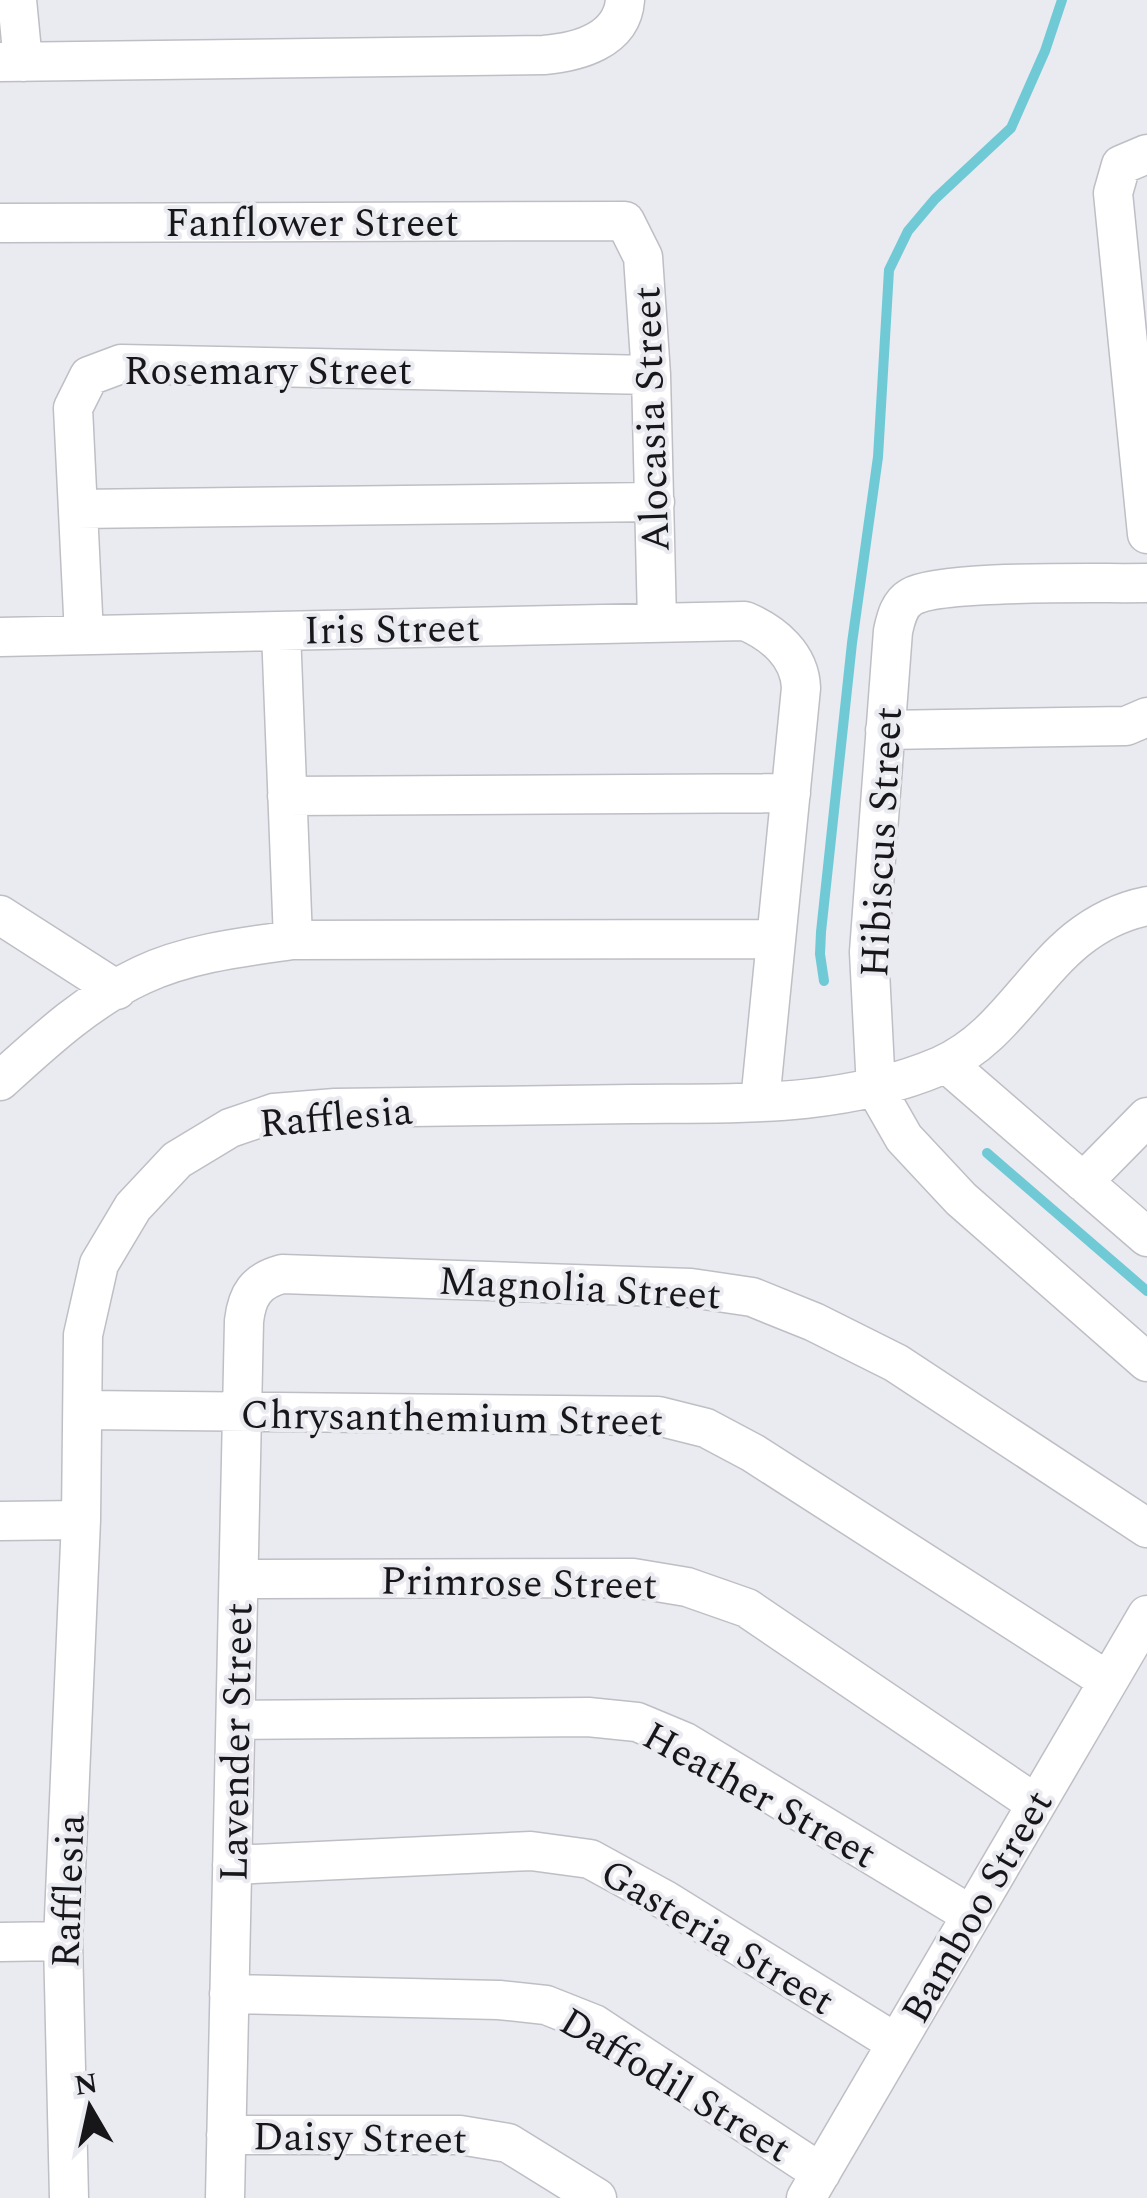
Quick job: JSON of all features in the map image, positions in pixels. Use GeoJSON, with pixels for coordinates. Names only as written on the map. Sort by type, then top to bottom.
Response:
{"type":"FeatureCollection","features":[{"type":"Feature","properties":{"kind":"street"},"geometry":{"type":"LineString","coordinates":[[17,0],[12,62],[574,52],[610,32],[624,11],[625,0]]}},
{"type":"Feature","properties":{"kind":"street"},"geometry":{"type":"LineString","coordinates":[[1147,154],[1121,165],[1113,193],[1147,534]]}},
{"type":"Feature","properties":{"kind":"street","name":"Fanflower Street"},"geometry":{"type":"LineString","coordinates":[[0,223],[625,221]]}},
{"type":"Feature","properties":{"kind":"street","name":"Alocasia Street"},"geometry":{"type":"LineString","coordinates":[[625,221],[643,257],[651,375],[656,622]]}},
{"type":"Feature","properties":{"kind":"street","name":"Rosemary Street"},"geometry":{"type":"LineString","coordinates":[[84,634],[73,408],[88,376],[120,364],[651,375]]}},
{"type":"Feature","properties":{"kind":"street"},"geometry":{"type":"LineString","coordinates":[[78,508],[654,502]]}},
{"type":"Feature","properties":{"kind":"street","name":"Hibiscus Street"},"geometry":{"type":"LineString","coordinates":[[876,1089],[869,952],[898,612],[907,599],[946,588],[1147,583]]}},
{"type":"Feature","properties":{"kind":"street","name":"Iris Street"},"geometry":{"type":"LineString","coordinates":[[0,637],[745,622],[779,639],[800,676],[790,793]]}},
{"type":"Feature","properties":{"kind":"street"},"geometry":{"type":"LineString","coordinates":[[280,631],[293,940]]}},
{"type":"Feature","properties":{"kind":"street"},"geometry":{"type":"LineString","coordinates":[[886,730],[1126,726],[1147,717]]}},
{"type":"Feature","properties":{"kind":"street"},"geometry":{"type":"LineString","coordinates":[[288,796],[790,793],[760,1102]]}},
{"type":"Feature","properties":{"kind":"street","name":"Rafflesia"},"geometry":{"type":"LineString","coordinates":[[70,2198],[63,1941],[81,1520],[83,1335],[98,1264],[133,1208],[177,1160],[230,1128],[274,1113],[335,1108],[760,1102],[876,1089],[946,1063],[974,1045],[1061,952],[1093,926],[1147,906]]}},
{"type":"Feature","properties":{"kind":"street"},"geometry":{"type":"LineString","coordinates":[[0,915],[117,990]]}},
{"type":"Feature","properties":{"kind":"street"},"geometry":{"type":"LineString","coordinates":[[0,1081],[66,1021],[143,974],[221,950],[293,940],[776,939]]}},
{"type":"Feature","properties":{"kind":"street"},"geometry":{"type":"LineString","coordinates":[[946,1063],[1147,1237]]}},
{"type":"Feature","properties":{"kind":"street"},"geometry":{"type":"LineString","coordinates":[[876,1089],[904,1138],[950,1187],[1147,1362]]}},
{"type":"Feature","properties":{"kind":"street"},"geometry":{"type":"LineString","coordinates":[[1083,1182],[1147,1117]]}},
{"type":"Feature","properties":{"kind":"street","name":"Magnolia Street"},"geometry":{"type":"LineString","coordinates":[[254,1288],[282,1274],[691,1288],[752,1297],[814,1322],[896,1363],[1147,1528]]}},
{"type":"Feature","properties":{"kind":"street","name":"Lavender Street"},"geometry":{"type":"LineString","coordinates":[[225,2198],[244,1321],[246,1303],[254,1288]]}},
{"type":"Feature","properties":{"kind":"street","name":"Chrysanthemium Street"},"geometry":{"type":"LineString","coordinates":[[82,1410],[658,1416],[706,1428],[752,1452],[1108,1681]]}},
{"type":"Feature","properties":{"kind":"street"},"geometry":{"type":"LineString","coordinates":[[0,1521],[81,1520]]}},
{"type":"Feature","properties":{"kind":"street","name":"Primrose Street"},"geometry":{"type":"LineString","coordinates":[[239,1579],[633,1578],[687,1587],[746,1608],[1036,1804]]}},
{"type":"Feature","properties":{"kind":"street","name":"Bamboo Street"},"geometry":{"type":"LineString","coordinates":[[813,2185],[1147,1614]]}},
{"type":"Feature","properties":{"kind":"street","name":"Heather Street"},"geometry":{"type":"LineString","coordinates":[[236,1720],[588,1716],[637,1722],[684,1742],[971,1915]]}},
{"type":"Feature","properties":{"kind":"street","name":"Gasteria Street"},"geometry":{"type":"LineString","coordinates":[[232,1865],[531,1852],[590,1859],[666,1900],[896,2043]]}},
{"type":"Feature","properties":{"kind":"street"},"geometry":{"type":"LineString","coordinates":[[0,1942],[63,1941]]}},
{"type":"Feature","properties":{"kind":"street","name":"Daffodil Street"},"geometry":{"type":"LineString","coordinates":[[229,1994],[498,2000],[546,2005],[594,2024],[813,2185]]}},
{"type":"Feature","properties":{"kind":"street","name":"Daisy Street"},"geometry":{"type":"LineString","coordinates":[[226,2135],[460,2134],[508,2143],[598,2198]]}},
{"type":"Feature","properties":{"kind":"waterway"},"geometry":{"type":"LineString","coordinates":[[824,981],[821,932],[852,643],[878,457],[889,270],[908,231],[935,199],[1011,128],[1045,51],[1062,0]]}},
{"type":"Feature","properties":{"kind":"waterway"},"geometry":{"type":"LineString","coordinates":[[987,1153],[1147,1291]]}}]}
